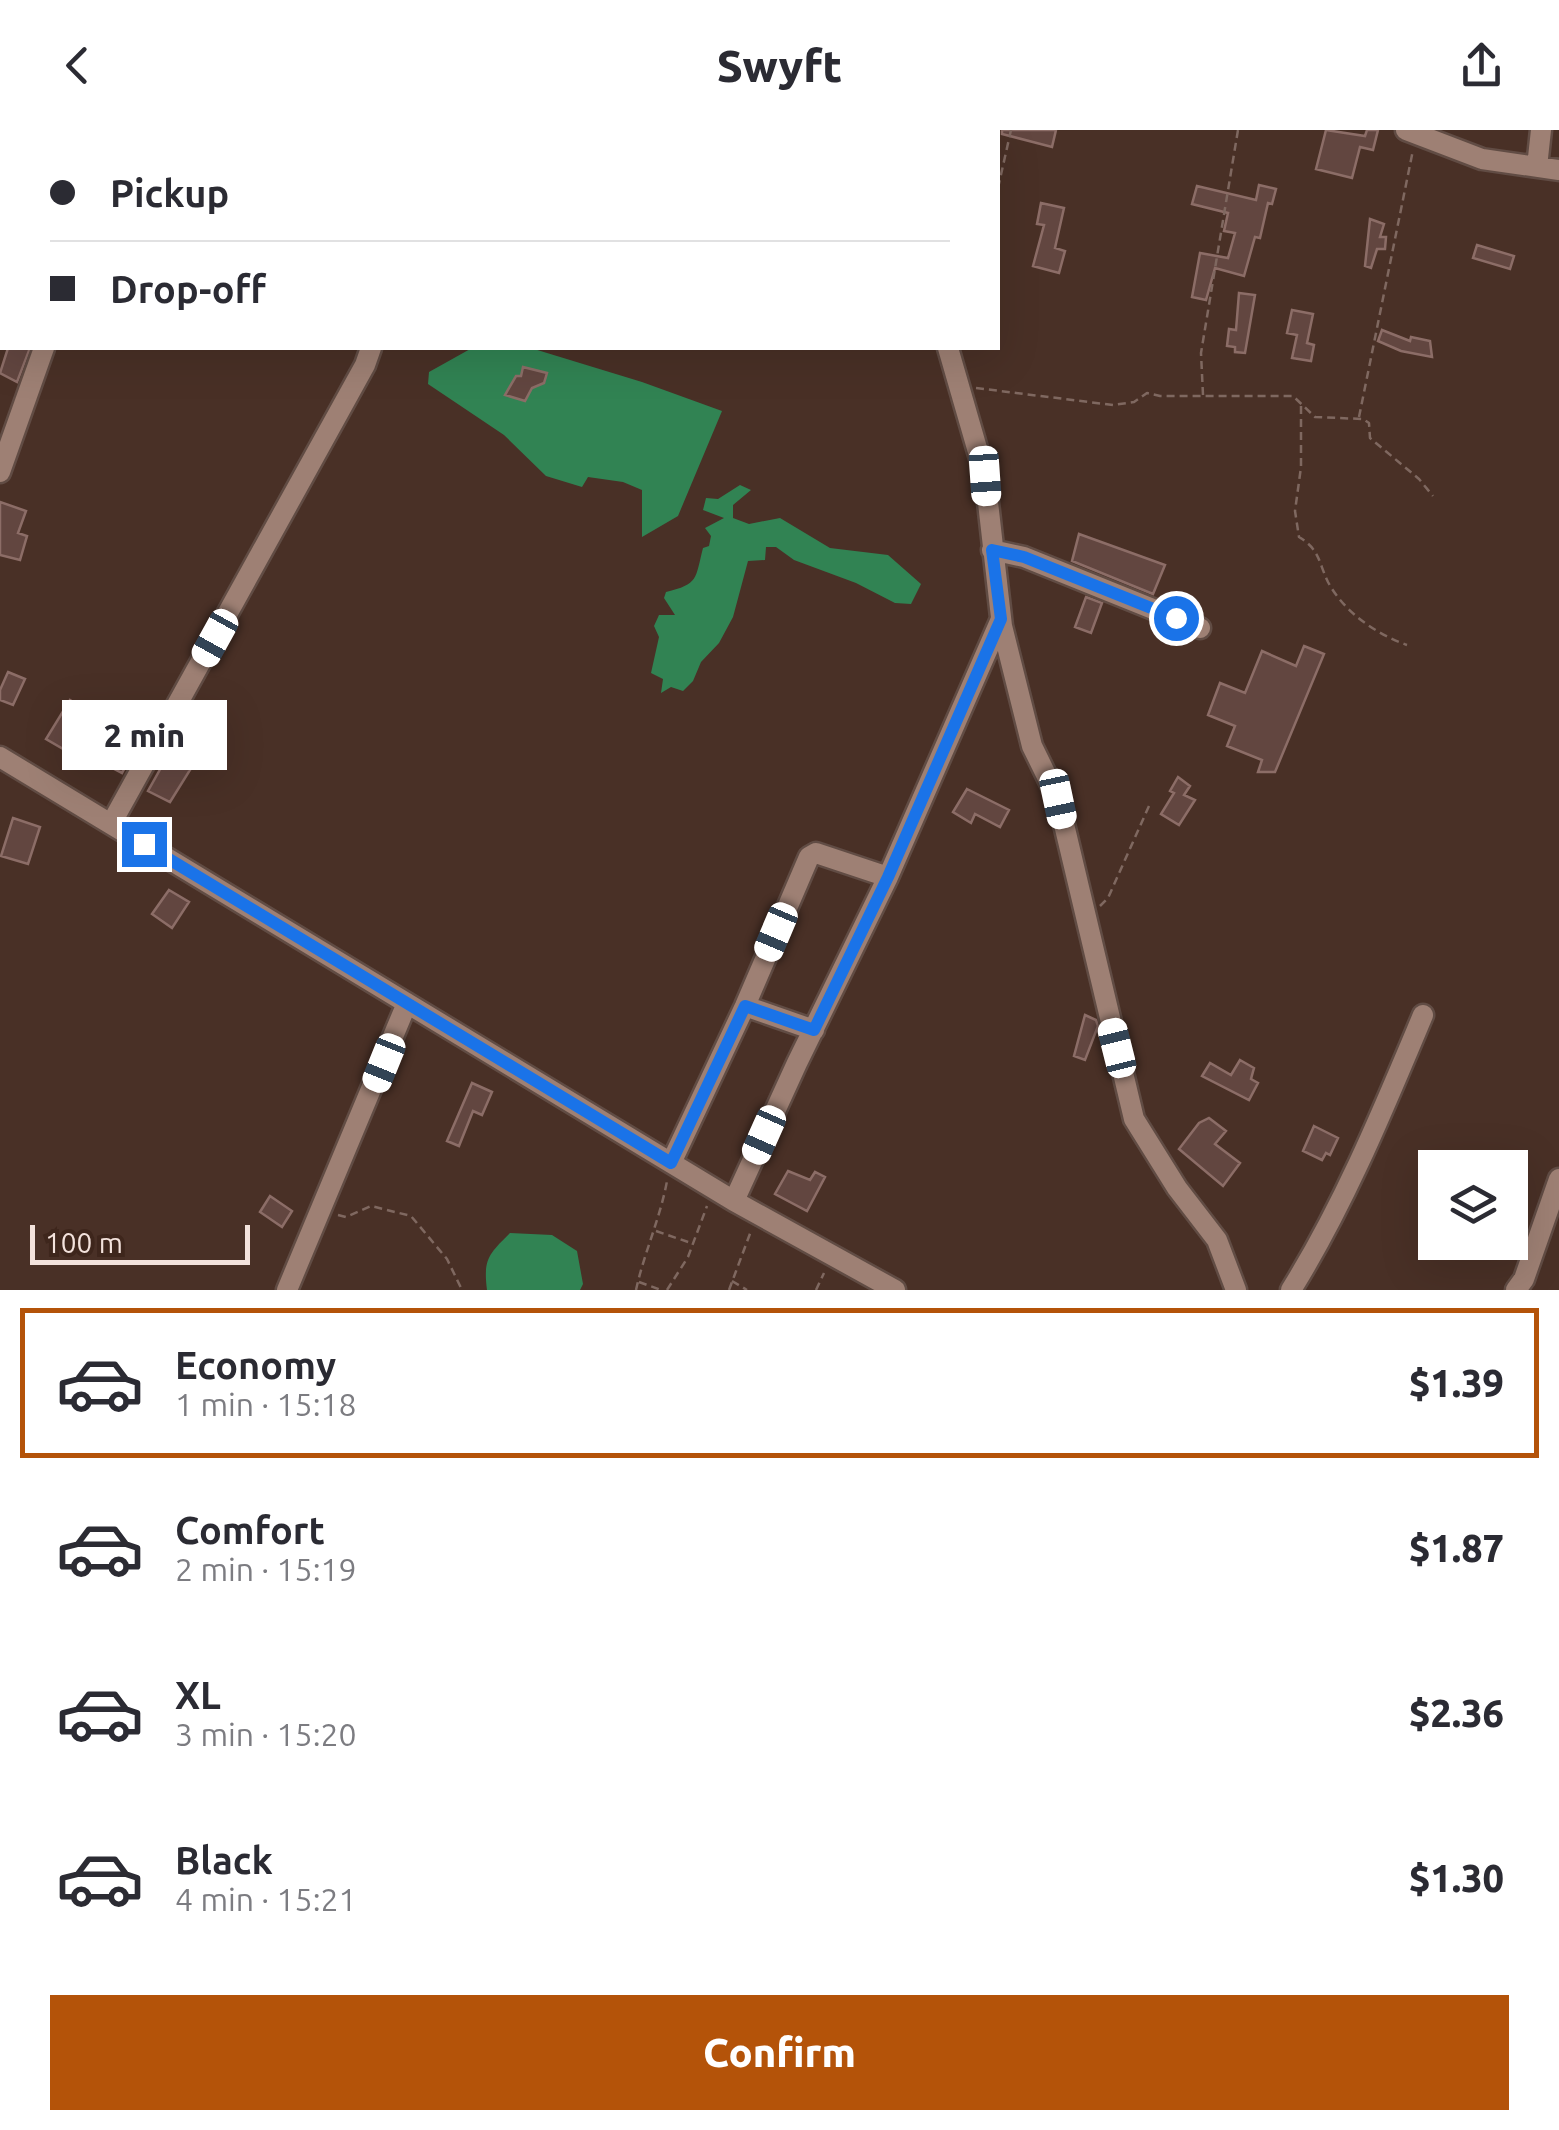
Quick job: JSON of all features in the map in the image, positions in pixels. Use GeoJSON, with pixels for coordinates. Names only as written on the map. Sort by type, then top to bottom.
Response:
{"type":"FeatureCollection","features":[{"type":"Feature","properties":{"kind":"street"},"geometry":{"type":"LineString","coordinates":[[1537,167],[1541,130]]}},
{"type":"Feature","properties":{"kind":"street"},"geometry":{"type":"LineString","coordinates":[[1411,132],[1482,159],[1559,170]]}},
{"type":"Feature","properties":{"kind":"street"},"geometry":{"type":"LineString","coordinates":[[0,472],[43,350]]}},
{"type":"Feature","properties":{"kind":"street"},"geometry":{"type":"LineString","coordinates":[[111,824],[259,560],[370,350]]}},
{"type":"Feature","properties":{"kind":"street"},"geometry":{"type":"LineString","coordinates":[[949,350],[985,476],[1001,619],[1032,746],[1058,799],[1134,1119],[1177,1188],[1217,1240],[1236,1290]]}},
{"type":"Feature","properties":{"kind":"street"},"geometry":{"type":"LineString","coordinates":[[992,550],[1024,557],[1200,628]]}},
{"type":"Feature","properties":{"kind":"street"},"geometry":{"type":"LineString","coordinates":[[734,1201],[888,877],[1001,619]]}},
{"type":"Feature","properties":{"kind":"street"},"geometry":{"type":"LineString","coordinates":[[0,757],[734,1201],[895,1290]]}},
{"type":"Feature","properties":{"kind":"street"},"geometry":{"type":"LineString","coordinates":[[671,1163],[811,855],[816,852],[888,877]]}},
{"type":"Feature","properties":{"kind":"street"},"geometry":{"type":"LineString","coordinates":[[288,1290],[407,1003]]}},
{"type":"Feature","properties":{"kind":"street"},"geometry":{"type":"LineString","coordinates":[[745,1006],[814,1030]]}},
{"type":"Feature","properties":{"kind":"street"},"geometry":{"type":"LineString","coordinates":[[1291,1290],[1330,1228],[1422,1015]]}},
{"type":"Feature","properties":{"kind":"street"},"geometry":{"type":"LineString","coordinates":[[1516,1290],[1524,1279],[1559,1179]]}},
{"type":"Feature","properties":{"kind":"path"},"geometry":{"type":"LineString","coordinates":[[1000,179],[1011,130]]}},
{"type":"Feature","properties":{"kind":"path"},"geometry":{"type":"LineString","coordinates":[[1204,396],[1201,353],[1238,130]]}},
{"type":"Feature","properties":{"kind":"path"},"geometry":{"type":"LineString","coordinates":[[1359,419],[1411,132]]}},
{"type":"Feature","properties":{"kind":"path"},"geometry":{"type":"LineString","coordinates":[[962,397],[974,388],[985,387],[1113,406],[1134,402],[1147,393],[1293,396],[1314,417],[1368,423],[1370,438],[1419,478],[1432,496]]}},
{"type":"Feature","properties":{"kind":"path"},"geometry":{"type":"LineString","coordinates":[[1301,404],[1301,467],[1295,512],[1300,537],[1314,546],[1342,603],[1366,624],[1407,645]]}},
{"type":"Feature","properties":{"kind":"path"},"geometry":{"type":"LineString","coordinates":[[1086,922],[1108,898],[1150,806]]}},
{"type":"Feature","properties":{"kind":"path"},"geometry":{"type":"LineString","coordinates":[[636,1290],[661,1216],[671,1163]]}},
{"type":"Feature","properties":{"kind":"path"},"geometry":{"type":"LineString","coordinates":[[667,1290],[693,1244],[713,1188]]}},
{"type":"Feature","properties":{"kind":"path"},"geometry":{"type":"LineString","coordinates":[[322,1211],[346,1217],[372,1206],[412,1216],[447,1259],[462,1290]]}},
{"type":"Feature","properties":{"kind":"path"},"geometry":{"type":"LineString","coordinates":[[729,1290],[758,1214]]}},
{"type":"Feature","properties":{"kind":"path"},"geometry":{"type":"LineString","coordinates":[[654,1231],[693,1244]]}},
{"type":"Feature","properties":{"kind":"path"},"geometry":{"type":"LineString","coordinates":[[816,1290],[832,1256]]}},
{"type":"Feature","properties":{"kind":"path"},"geometry":{"type":"LineString","coordinates":[[638,1281],[660,1290]]}},
{"type":"Feature","properties":{"kind":"path"},"geometry":{"type":"LineString","coordinates":[[732,1281],[747,1290]]}},
{"type":"Feature","properties":{"kind":"green space"},"geometry":{"type":"Polygon","coordinates":[[[468,350],[537,350],[722,411],[678,516],[642,537],[642,490],[623,482],[588,477],[582,487],[546,476],[504,435],[428,384],[429,372],[468,350]]]}},
{"type":"Feature","properties":{"kind":"green space"},"geometry":{"type":"Polygon","coordinates":[[[740,485],[751,490],[733,505],[733,518],[749,524],[780,518],[830,548],[888,555],[921,584],[911,604],[895,603],[856,583],[794,560],[776,547],[766,547],[765,560],[748,561],[733,617],[719,643],[701,662],[693,681],[683,691],[671,687],[661,693],[663,679],[651,673],[659,637],[654,626],[659,615],[675,615],[664,598],[666,592],[694,579],[703,548],[709,546],[711,536],[705,528],[724,518],[703,510],[706,498],[718,499],[740,485]]]}},
{"type":"Feature","properties":{"kind":"green space"},"geometry":{"type":"Polygon","coordinates":[[[510,1233],[552,1235],[577,1251],[583,1284],[580,1290],[487,1290],[489,1258],[510,1233]]]}},
{"type":"Feature","properties":{"kind":"building"},"geometry":{"type":"Polygon","coordinates":[[[1002,130],[1056,130],[1052,147],[1002,134],[1002,130]]]}},
{"type":"Feature","properties":{"kind":"building"},"geometry":{"type":"Polygon","coordinates":[[[1326,130],[1365,136],[1367,130],[1378,130],[1373,150],[1360,147],[1352,178],[1316,169],[1326,130]]]}},
{"type":"Feature","properties":{"kind":"building"},"geometry":{"type":"Polygon","coordinates":[[[1259,185],[1276,189],[1272,204],[1268,203],[1260,238],[1255,237],[1244,276],[1215,268],[1206,300],[1192,297],[1200,253],[1228,258],[1235,233],[1224,231],[1228,213],[1192,204],[1197,186],[1256,200],[1259,185]]]}},
{"type":"Feature","properties":{"kind":"building"},"geometry":{"type":"Polygon","coordinates":[[[1041,203],[1064,208],[1055,248],[1065,251],[1059,273],[1033,266],[1044,225],[1037,224],[1041,203]]]}},
{"type":"Feature","properties":{"kind":"building"},"geometry":{"type":"Polygon","coordinates":[[[1370,219],[1384,224],[1380,237],[1386,237],[1385,249],[1377,249],[1371,268],[1365,266],[1370,219]]]}},
{"type":"Feature","properties":{"kind":"building"},"geometry":{"type":"Polygon","coordinates":[[[1477,245],[1514,256],[1510,269],[1473,258],[1477,245]]]}},
{"type":"Feature","properties":{"kind":"building"},"geometry":{"type":"Polygon","coordinates":[[[1239,293],[1255,295],[1245,353],[1227,346],[1229,329],[1236,330],[1239,293]]]}},
{"type":"Feature","properties":{"kind":"building"},"geometry":{"type":"Polygon","coordinates":[[[1292,310],[1313,314],[1307,343],[1314,345],[1311,361],[1292,358],[1297,335],[1287,333],[1292,310]]]}},
{"type":"Feature","properties":{"kind":"building"},"geometry":{"type":"Polygon","coordinates":[[[1382,330],[1410,341],[1411,337],[1430,341],[1432,357],[1401,351],[1378,341],[1382,330]]]}},
{"type":"Feature","properties":{"kind":"building"},"geometry":{"type":"Polygon","coordinates":[[[7,350],[29,350],[17,382],[0,373],[7,350]]]}},
{"type":"Feature","properties":{"kind":"building"},"geometry":{"type":"Polygon","coordinates":[[[523,367],[547,373],[544,383],[532,388],[525,401],[505,395],[516,376],[521,376],[523,367]]]}},
{"type":"Feature","properties":{"kind":"building"},"geometry":{"type":"Polygon","coordinates":[[[0,502],[26,511],[18,533],[27,536],[20,560],[0,555],[0,502]]]}},
{"type":"Feature","properties":{"kind":"building"},"geometry":{"type":"Polygon","coordinates":[[[1079,534],[1165,565],[1153,594],[1072,561],[1079,534]]]}},
{"type":"Feature","properties":{"kind":"building"},"geometry":{"type":"Polygon","coordinates":[[[1086,597],[1102,603],[1091,633],[1075,627],[1086,597]]]}},
{"type":"Feature","properties":{"kind":"building"},"geometry":{"type":"Polygon","coordinates":[[[1304,646],[1324,654],[1275,772],[1258,772],[1262,760],[1227,746],[1235,726],[1208,715],[1220,683],[1245,693],[1262,651],[1296,666],[1304,646]]]}},
{"type":"Feature","properties":{"kind":"building"},"geometry":{"type":"Polygon","coordinates":[[[8,672],[25,679],[13,705],[0,700],[8,672]]]}},
{"type":"Feature","properties":{"kind":"building"},"geometry":{"type":"Polygon","coordinates":[[[70,700],[82,707],[74,722],[82,725],[65,750],[46,739],[70,700]]]}},
{"type":"Feature","properties":{"kind":"building"},"geometry":{"type":"Polygon","coordinates":[[[115,726],[140,739],[122,773],[97,760],[115,726]]]}},
{"type":"Feature","properties":{"kind":"building"},"geometry":{"type":"Polygon","coordinates":[[[167,757],[190,770],[170,802],[148,791],[167,757]]]}},
{"type":"Feature","properties":{"kind":"building"},"geometry":{"type":"Polygon","coordinates":[[[1178,777],[1190,786],[1184,795],[1195,800],[1179,825],[1161,814],[1174,793],[1170,791],[1178,777]]]}},
{"type":"Feature","properties":{"kind":"building"},"geometry":{"type":"Polygon","coordinates":[[[967,789],[1009,810],[1000,827],[975,814],[971,823],[953,812],[967,789]]]}},
{"type":"Feature","properties":{"kind":"building"},"geometry":{"type":"Polygon","coordinates":[[[13,818],[40,827],[28,864],[1,856],[13,818]]]}},
{"type":"Feature","properties":{"kind":"building"},"geometry":{"type":"Polygon","coordinates":[[[169,890],[189,902],[172,928],[152,914],[169,890]]]}},
{"type":"Feature","properties":{"kind":"building"},"geometry":{"type":"Polygon","coordinates":[[[1085,1015],[1096,1020],[1098,1026],[1085,1060],[1074,1056],[1085,1015]]]}},
{"type":"Feature","properties":{"kind":"building"},"geometry":{"type":"Polygon","coordinates":[[[1240,1060],[1254,1068],[1251,1079],[1258,1083],[1249,1100],[1202,1076],[1210,1063],[1231,1075],[1240,1060]]]}},
{"type":"Feature","properties":{"kind":"building"},"geometry":{"type":"Polygon","coordinates":[[[472,1083],[492,1092],[482,1115],[473,1111],[459,1146],[447,1141],[472,1083]]]}},
{"type":"Feature","properties":{"kind":"building"},"geometry":{"type":"Polygon","coordinates":[[[1209,1118],[1226,1131],[1215,1144],[1240,1163],[1223,1186],[1179,1149],[1199,1123],[1209,1118]]]}},
{"type":"Feature","properties":{"kind":"building"},"geometry":{"type":"Polygon","coordinates":[[[1314,1126],[1338,1138],[1330,1155],[1326,1153],[1322,1160],[1303,1151],[1314,1126]]]}},
{"type":"Feature","properties":{"kind":"building"},"geometry":{"type":"Polygon","coordinates":[[[788,1171],[810,1180],[815,1172],[825,1177],[807,1211],[775,1194],[788,1171]]]}},
{"type":"Feature","properties":{"kind":"building"},"geometry":{"type":"Polygon","coordinates":[[[270,1196],[292,1211],[282,1227],[260,1212],[270,1196]]]}},
{"type":"Feature","properties":{"kind":"route"},"geometry":{"type":"LineString","coordinates":[[144,844],[671,1163],[745,1006],[814,1030],[888,877],[1001,619],[992,550],[1024,557],[1176,618]]}}]}
